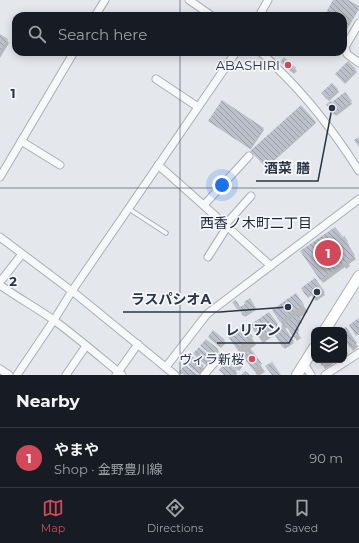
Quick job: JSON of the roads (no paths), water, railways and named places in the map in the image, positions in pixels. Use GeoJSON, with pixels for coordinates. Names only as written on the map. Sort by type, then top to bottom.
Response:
{"type":"FeatureCollection","features":[{"type":"Feature","properties":{"kind":"main road"},"geometry":{"type":"LineString","coordinates":[[327,327],[359,276]]}},
{"type":"Feature","properties":{"kind":"main road"},"geometry":{"type":"LineString","coordinates":[[297,375],[311,353]]}},
{"type":"Feature","properties":{"kind":"street"},"geometry":{"type":"LineString","coordinates":[[98,12],[105,0]]}},
{"type":"Feature","properties":{"kind":"street"},"geometry":{"type":"LineString","coordinates":[[189,0],[206,12]]}},
{"type":"Feature","properties":{"kind":"street"},"geometry":{"type":"LineString","coordinates":[[261,12],[268,0]]}},
{"type":"Feature","properties":{"kind":"street"},"geometry":{"type":"LineString","coordinates":[[347,44],[359,23]]}},
{"type":"Feature","properties":{"kind":"street"},"geometry":{"type":"LineString","coordinates":[[347,54],[359,63]]}},
{"type":"Feature","properties":{"kind":"street"},"geometry":{"type":"LineString","coordinates":[[0,177],[72,56]]}},
{"type":"Feature","properties":{"kind":"street"},"geometry":{"type":"LineString","coordinates":[[17,375],[72,291],[233,56]]}},
{"type":"Feature","properties":{"kind":"street"},"geometry":{"type":"LineString","coordinates":[[264,56],[317,110],[337,136],[359,171]]}},
{"type":"Feature","properties":{"kind":"street"},"geometry":{"type":"LineString","coordinates":[[156,78],[198,107]]}},
{"type":"Feature","properties":{"kind":"street"},"geometry":{"type":"LineString","coordinates":[[21,141],[60,165]]}},
{"type":"Feature","properties":{"kind":"street"},"geometry":{"type":"LineString","coordinates":[[204,205],[249,156]]}},
{"type":"Feature","properties":{"kind":"street"},"geometry":{"type":"LineString","coordinates":[[158,165],[271,266]]}},
{"type":"Feature","properties":{"kind":"street"},"geometry":{"type":"LineString","coordinates":[[208,257],[226,226],[251,196]]}},
{"type":"Feature","properties":{"kind":"street"},"geometry":{"type":"LineString","coordinates":[[166,367],[207,314],[359,199]]}},
{"type":"Feature","properties":{"kind":"street"},"geometry":{"type":"LineString","coordinates":[[0,237],[72,291],[175,375]]}},
{"type":"Feature","properties":{"kind":"street"},"geometry":{"type":"LineString","coordinates":[[0,282],[22,254]]}},
{"type":"Feature","properties":{"kind":"street"},"geometry":{"type":"LineString","coordinates":[[0,285],[54,320],[119,374],[138,344]]}},
{"type":"Feature","properties":{"kind":"street"},"geometry":{"type":"LineString","coordinates":[[66,375],[86,346]]}},
{"type":"Feature","properties":{"kind":"street"},"geometry":{"type":"LineString","coordinates":[[325,375],[359,353]]}},
{"type":"Feature","properties":{"kind":"street"},"geometry":{"type":"LineString","coordinates":[[204,375],[219,356]]}},
{"type":"Feature","properties":{"kind":"street"},"geometry":{"type":"LineString","coordinates":[[304,364],[312,375]]}},
{"type":"Feature","properties":{"kind":"street"},"geometry":{"type":"LineString","coordinates":[[0,369],[9,375]]}},
{"type":"Feature","properties":{"kind":"lane"},"geometry":{"type":"LineString","coordinates":[[128,209],[166,233]]}},
{"type":"Feature","properties":{"kind":"place","name":"ABASHIRI"},"geometry":{"type":"Point","coordinates":[288,65]}},
{"type":"Feature","properties":{"kind":"place","name":"酒菜 膳"},"geometry":{"type":"Point","coordinates":[332,108]}},
{"type":"Feature","properties":{"kind":"place","name":"やまや"},"geometry":{"type":"Point","coordinates":[328,253]}},
{"type":"Feature","properties":{"kind":"place","name":"レリアン"},"geometry":{"type":"Point","coordinates":[317,292]}},
{"type":"Feature","properties":{"kind":"place","name":"ラスパシオA"},"geometry":{"type":"Point","coordinates":[288,307]}},
{"type":"Feature","properties":{"kind":"place","name":"ヴィラ新桜"},"geometry":{"type":"Point","coordinates":[252,359]}},
{"type":"Feature","properties":{"kind":"district","name":"西香ノ木町二丁目"},"geometry":{"type":"Point","coordinates":[256,223]}}]}
